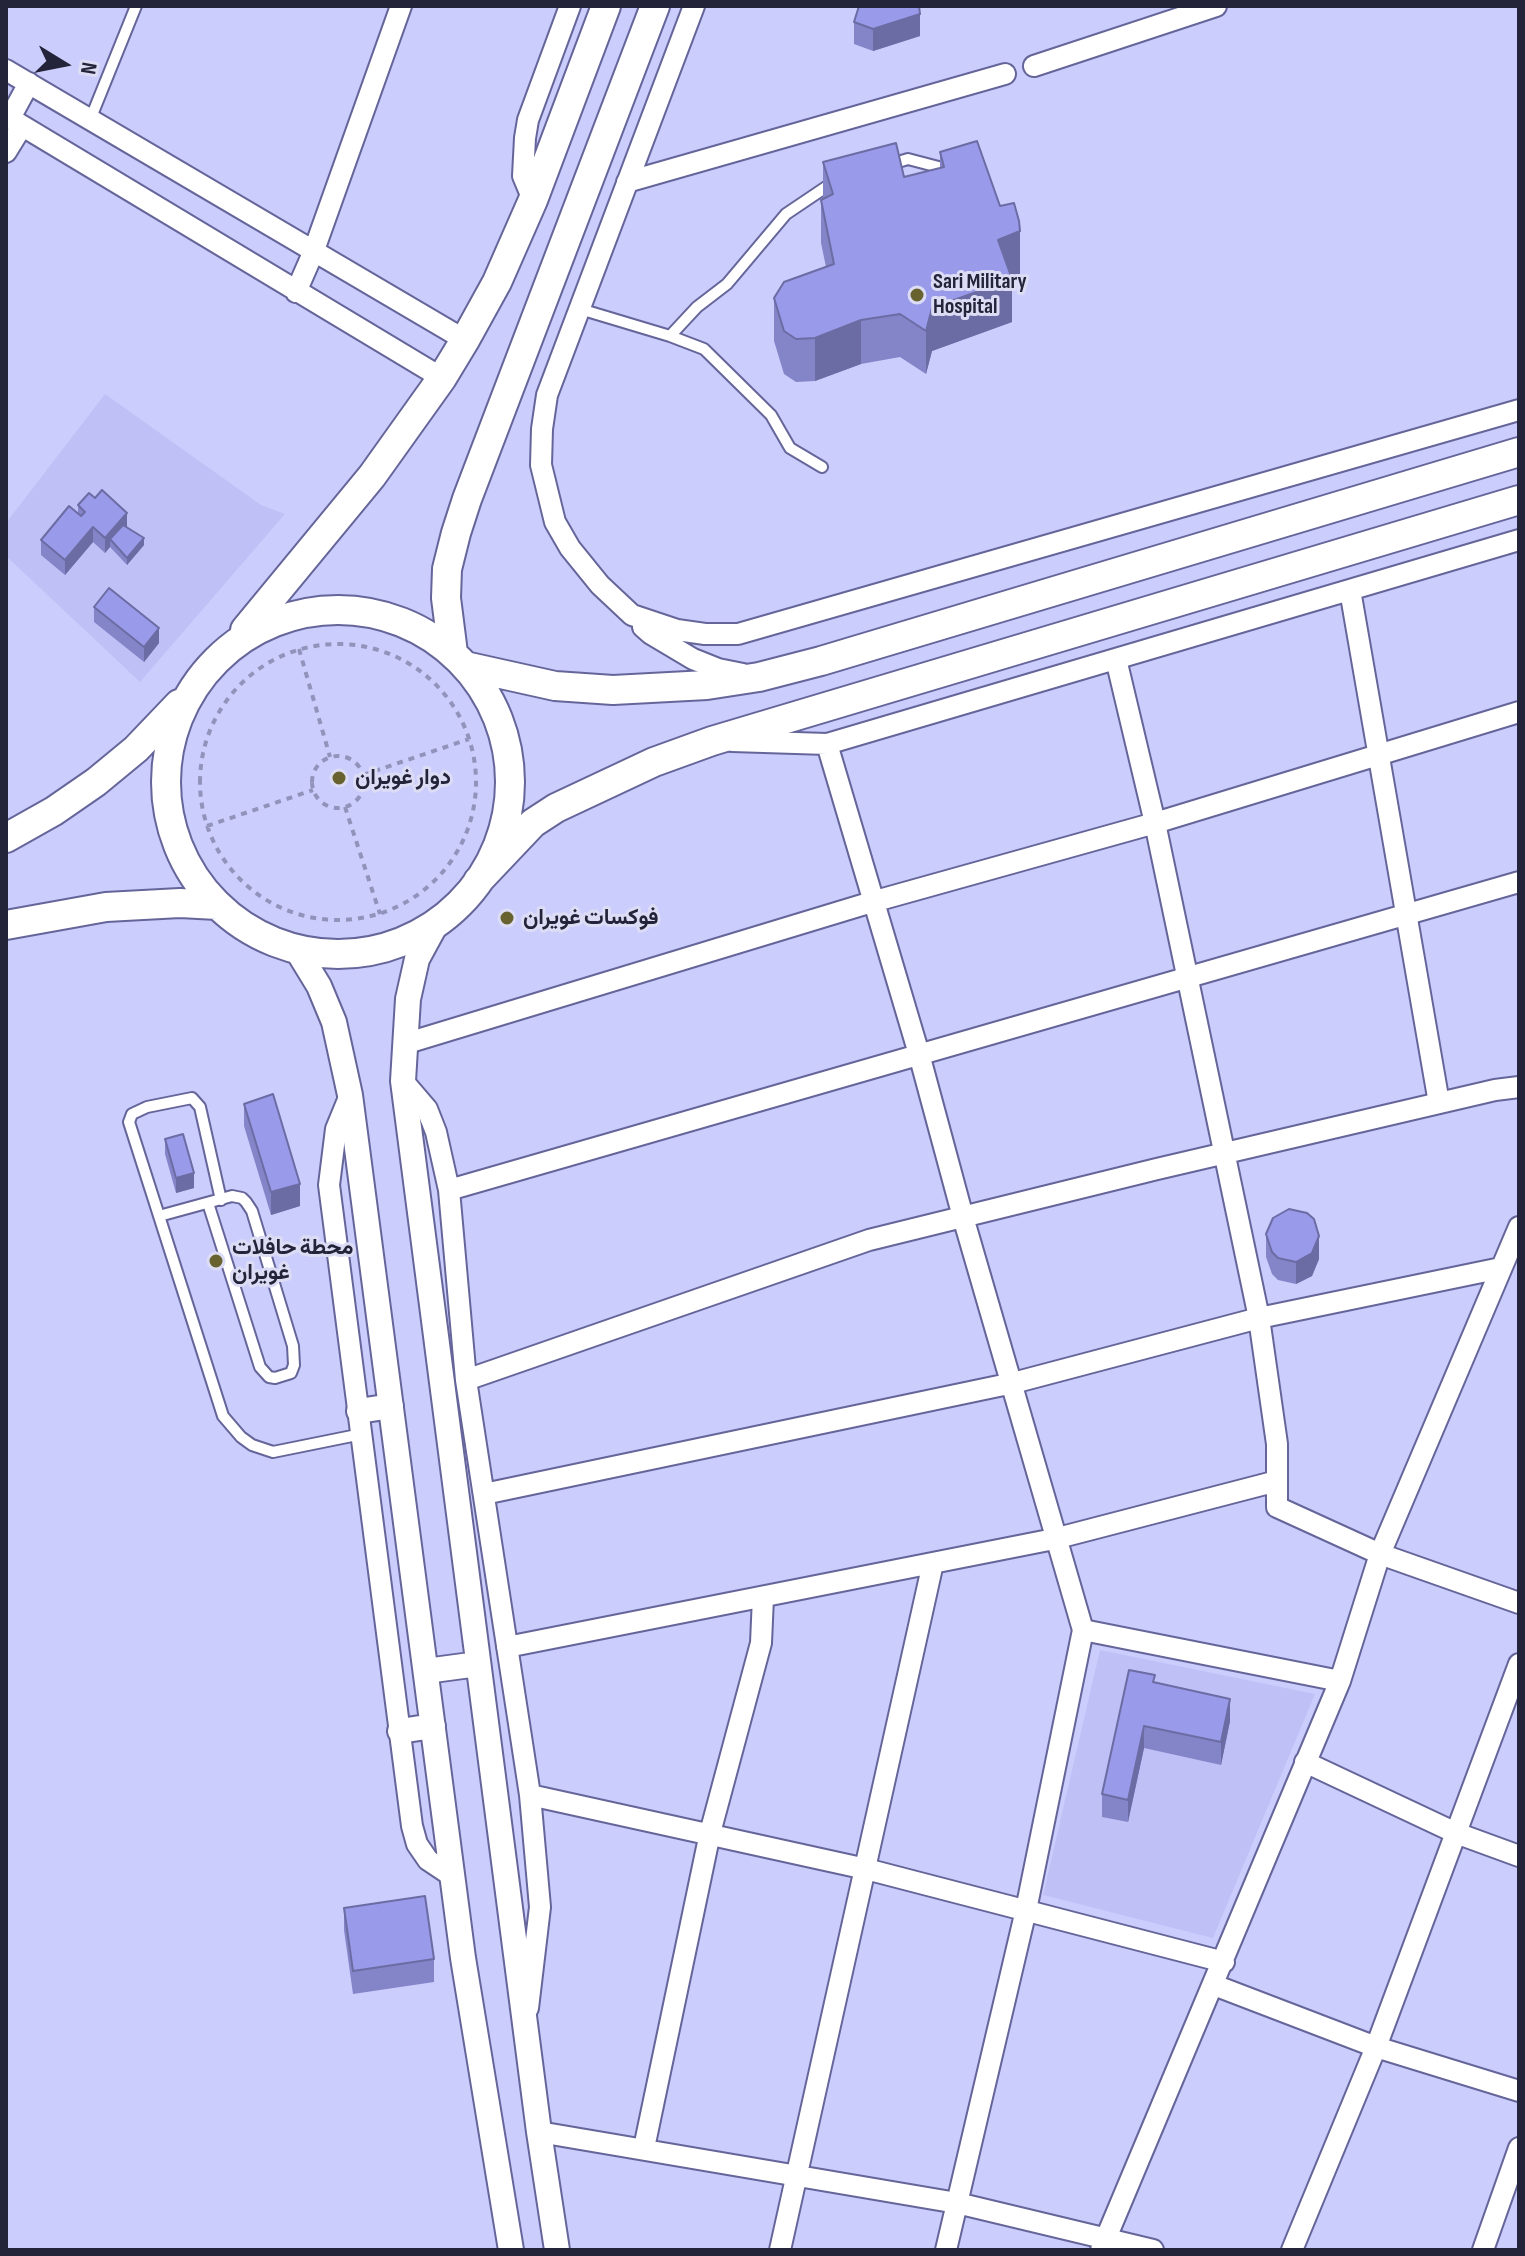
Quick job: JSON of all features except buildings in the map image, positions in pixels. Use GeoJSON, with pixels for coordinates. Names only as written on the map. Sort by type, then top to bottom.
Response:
{"type":"FeatureCollection","features":[{"type":"Feature","properties":{"kind":"main road"},"geometry":{"type":"LineString","coordinates":[[606,6],[533,200],[497,282],[465,340],[442,378],[372,476],[252,622],[207,669],[177,720],[168,754],[167,801],[171,824],[183,857],[201,887],[217,905],[254,933],[297,950],[333,954],[369,952],[404,941],[436,924],[459,904],[517,838],[556,808],[654,762],[712,741],[1519,500]]}},
{"type":"Feature","properties":{"kind":"main road"},"geometry":{"type":"LineString","coordinates":[[459,659],[446,598],[447,569],[467,499],[655,6]]}},
{"type":"Feature","properties":{"kind":"main road"},"geometry":{"type":"LineString","coordinates":[[459,659],[555,686],[613,690],[707,685],[759,677],[1519,452]]}},
{"type":"Feature","properties":{"kind":"main road"},"geometry":{"type":"LineString","coordinates":[[225,651],[243,637],[284,618],[306,612],[350,609],[373,612],[416,627],[459,659],[484,691],[498,719],[509,761],[509,803],[505,824],[490,863],[478,881]]}},
{"type":"Feature","properties":{"kind":"main road"},"geometry":{"type":"LineString","coordinates":[[6,838],[54,811],[96,782],[136,749],[193,689]]}},
{"type":"Feature","properties":{"kind":"main road"},"geometry":{"type":"LineString","coordinates":[[6,925],[106,907],[217,905]]}},
{"type":"Feature","properties":{"kind":"street"},"geometry":{"type":"LineString","coordinates":[[296,292],[313,253],[401,6]]}},
{"type":"Feature","properties":{"kind":"street"},"geometry":{"type":"LineString","coordinates":[[533,200],[523,176],[528,120],[570,6]]}},
{"type":"Feature","properties":{"kind":"street"},"geometry":{"type":"LineString","coordinates":[[694,6],[547,395],[541,465],[555,522],[570,548],[600,585],[651,634],[693,659],[718,669],[759,677]]}},
{"type":"Feature","properties":{"kind":"street"},"geometry":{"type":"LineString","coordinates":[[1034,66],[1216,6]]}},
{"type":"Feature","properties":{"kind":"street"},"geometry":{"type":"LineString","coordinates":[[6,70],[465,340]]}},
{"type":"Feature","properties":{"kind":"street"},"geometry":{"type":"LineString","coordinates":[[627,182],[1005,74]]}},
{"type":"Feature","properties":{"kind":"street"},"geometry":{"type":"LineString","coordinates":[[6,152],[13,120],[29,83]]}},
{"type":"Feature","properties":{"kind":"street"},"geometry":{"type":"LineString","coordinates":[[13,120],[442,378]]}},
{"type":"Feature","properties":{"kind":"street"},"geometry":{"type":"LineString","coordinates":[[632,615],[677,630],[738,634],[1519,410]]}},
{"type":"Feature","properties":{"kind":"street"},"geometry":{"type":"LineString","coordinates":[[712,741],[827,744],[1519,540]]}},
{"type":"Feature","properties":{"kind":"street"},"geometry":{"type":"LineString","coordinates":[[1350,590],[1439,1103]]}},
{"type":"Feature","properties":{"kind":"street"},"geometry":{"type":"LineString","coordinates":[[1116,659],[1155,823],[1259,1318],[1277,1444],[1277,1507],[1380,1554],[1519,1603]]}},
{"type":"Feature","properties":{"kind":"street"},"geometry":{"type":"LineString","coordinates":[[404,1044],[872,902],[1155,823],[1519,712]]}},
{"type":"Feature","properties":{"kind":"street"},"geometry":{"type":"LineString","coordinates":[[827,744],[1013,1383],[1054,1539],[1083,1630],[1026,1910],[946,2250]]}},
{"type":"Feature","properties":{"kind":"street"},"geometry":{"type":"LineString","coordinates":[[449,1190],[1519,882]]}},
{"type":"Feature","properties":{"kind":"street"},"geometry":{"type":"LineString","coordinates":[[436,924],[422,946],[413,972],[408,999],[403,1081],[539,2132],[557,2250]]}},
{"type":"Feature","properties":{"kind":"street"},"geometry":{"type":"LineString","coordinates":[[297,950],[319,986],[334,1022],[350,1095],[452,1876],[511,2250]]}},
{"type":"Feature","properties":{"kind":"street"},"geometry":{"type":"LineString","coordinates":[[403,1081],[427,1109],[436,1132],[449,1190],[466,1380],[530,1795],[540,1907],[525,2024]]}},
{"type":"Feature","properties":{"kind":"street"},"geometry":{"type":"LineString","coordinates":[[466,1380],[869,1240],[1439,1103],[1519,1087]]}},
{"type":"Feature","properties":{"kind":"street"},"geometry":{"type":"LineString","coordinates":[[350,1095],[336,1129],[329,1185],[412,1826],[417,1844],[428,1860],[452,1876]]}},
{"type":"Feature","properties":{"kind":"street"},"geometry":{"type":"LineString","coordinates":[[1104,2245],[1340,1681],[1380,1554],[1519,1227]]}},
{"type":"Feature","properties":{"kind":"street"},"geometry":{"type":"LineString","coordinates":[[484,1494],[1013,1383],[1259,1318],[1501,1268]]}},
{"type":"Feature","properties":{"kind":"street"},"geometry":{"type":"LineString","coordinates":[[360,1423],[391,1406]]}},
{"type":"Feature","properties":{"kind":"street"},"geometry":{"type":"LineString","coordinates":[[507,1647],[1054,1539],[1277,1481]]}},
{"type":"Feature","properties":{"kind":"street"},"geometry":{"type":"LineString","coordinates":[[780,2250],[933,1563]]}},
{"type":"Feature","properties":{"kind":"street"},"geometry":{"type":"LineString","coordinates":[[644,2148],[710,1833],[761,1643],[763,1597]]}},
{"type":"Feature","properties":{"kind":"street"},"geometry":{"type":"LineString","coordinates":[[1083,1630],[1340,1681]]}},
{"type":"Feature","properties":{"kind":"street"},"geometry":{"type":"LineString","coordinates":[[426,1671],[478,1664]]}},
{"type":"Feature","properties":{"kind":"street"},"geometry":{"type":"LineString","coordinates":[[1292,2250],[1376,2047],[1519,1664]]}},
{"type":"Feature","properties":{"kind":"street"},"geometry":{"type":"LineString","coordinates":[[400,1731],[433,1726]]}},
{"type":"Feature","properties":{"kind":"street"},"geometry":{"type":"LineString","coordinates":[[1305,1762],[1456,1833],[1519,1856]]}},
{"type":"Feature","properties":{"kind":"street"},"geometry":{"type":"LineString","coordinates":[[530,1795],[866,1869],[1224,1962]]}},
{"type":"Feature","properties":{"kind":"street"},"geometry":{"type":"LineString","coordinates":[[1214,1985],[1376,2047],[1519,2091]]}},
{"type":"Feature","properties":{"kind":"street"},"geometry":{"type":"LineString","coordinates":[[539,2132],[957,2203],[1104,2245],[1153,2250]]}},
{"type":"Feature","properties":{"kind":"street"},"geometry":{"type":"LineString","coordinates":[[1483,2250],[1519,2148]]}},
{"type":"Feature","properties":{"kind":"lane"},"geometry":{"type":"LineString","coordinates":[[90,120],[136,6]]}},
{"type":"Feature","properties":{"kind":"lane"},"geometry":{"type":"LineString","coordinates":[[882,167],[908,159],[967,174]]}},
{"type":"Feature","properties":{"kind":"lane"},"geometry":{"type":"LineString","coordinates":[[670,336],[697,307],[727,284],[786,214],[831,182],[844,178]]}},
{"type":"Feature","properties":{"kind":"lane"},"geometry":{"type":"LineString","coordinates":[[580,309],[704,349],[771,415],[790,448],[822,467]]}},
{"type":"Feature","properties":{"kind":"lane"},"geometry":{"type":"LineString","coordinates":[[221,1200],[197,1102],[187,1097],[132,1114],[129,1122],[219,1407],[232,1427],[252,1445],[273,1452],[360,1423]]}},
{"type":"Feature","properties":{"kind":"lane"},"geometry":{"type":"LineString","coordinates":[[159,1216],[232,1196],[242,1198],[252,1211],[293,1346],[294,1365],[291,1373],[269,1377],[260,1367],[208,1203]]}},
{"type":"Feature","properties":{"kind":"path"},"geometry":{"type":"LineString","coordinates":[[352,644],[402,659],[424,674],[443,693],[463,723],[469,739],[475,767],[475,796],[469,824],[457,851],[440,875],[419,894],[380,914],[324,920],[282,909],[258,895],[236,876],[219,852],[207,826],[200,776],[206,742],[216,718],[229,696],[254,672],[268,662],[299,649],[352,644]]}},
{"type":"Feature","properties":{"kind":"path"},"geometry":{"type":"LineString","coordinates":[[299,649],[330,757]]}},
{"type":"Feature","properties":{"kind":"path"},"geometry":{"type":"LineString","coordinates":[[363,775],[469,739]]}},
{"type":"Feature","properties":{"kind":"path"},"geometry":{"type":"LineString","coordinates":[[330,757],[351,759],[363,775],[360,794],[345,807],[335,808],[324,804],[313,790],[312,778],[316,768],[330,757]]}},
{"type":"Feature","properties":{"kind":"path"},"geometry":{"type":"LineString","coordinates":[[207,826],[313,790]]}},
{"type":"Feature","properties":{"kind":"path"},"geometry":{"type":"LineString","coordinates":[[345,807],[380,914]]}},
{"type":"Feature","properties":{"kind":"shaded area"},"geometry":{"type":"Polygon","coordinates":[[[105,394],[261,505],[285,514],[140,682],[6,556],[6,523],[105,394]]]}},
{"type":"Feature","properties":{"kind":"shaded area"},"geometry":{"type":"Polygon","coordinates":[[[1100,1650],[1315,1694],[1213,1938],[1043,1895],[1100,1650]]]}},
{"type":"Feature","properties":{"kind":"place","name":"Sari Military Hospital"},"geometry":{"type":"Point","coordinates":[917,295]}},
{"type":"Feature","properties":{"kind":"place","name":"دوار غويران"},"geometry":{"type":"Point","coordinates":[339,778]}},
{"type":"Feature","properties":{"kind":"place","name":"فوكسات غويران"},"geometry":{"type":"Point","coordinates":[507,918]}},
{"type":"Feature","properties":{"kind":"place","name":"محطة حافلات غويران"},"geometry":{"type":"Point","coordinates":[216,1261]}}]}
